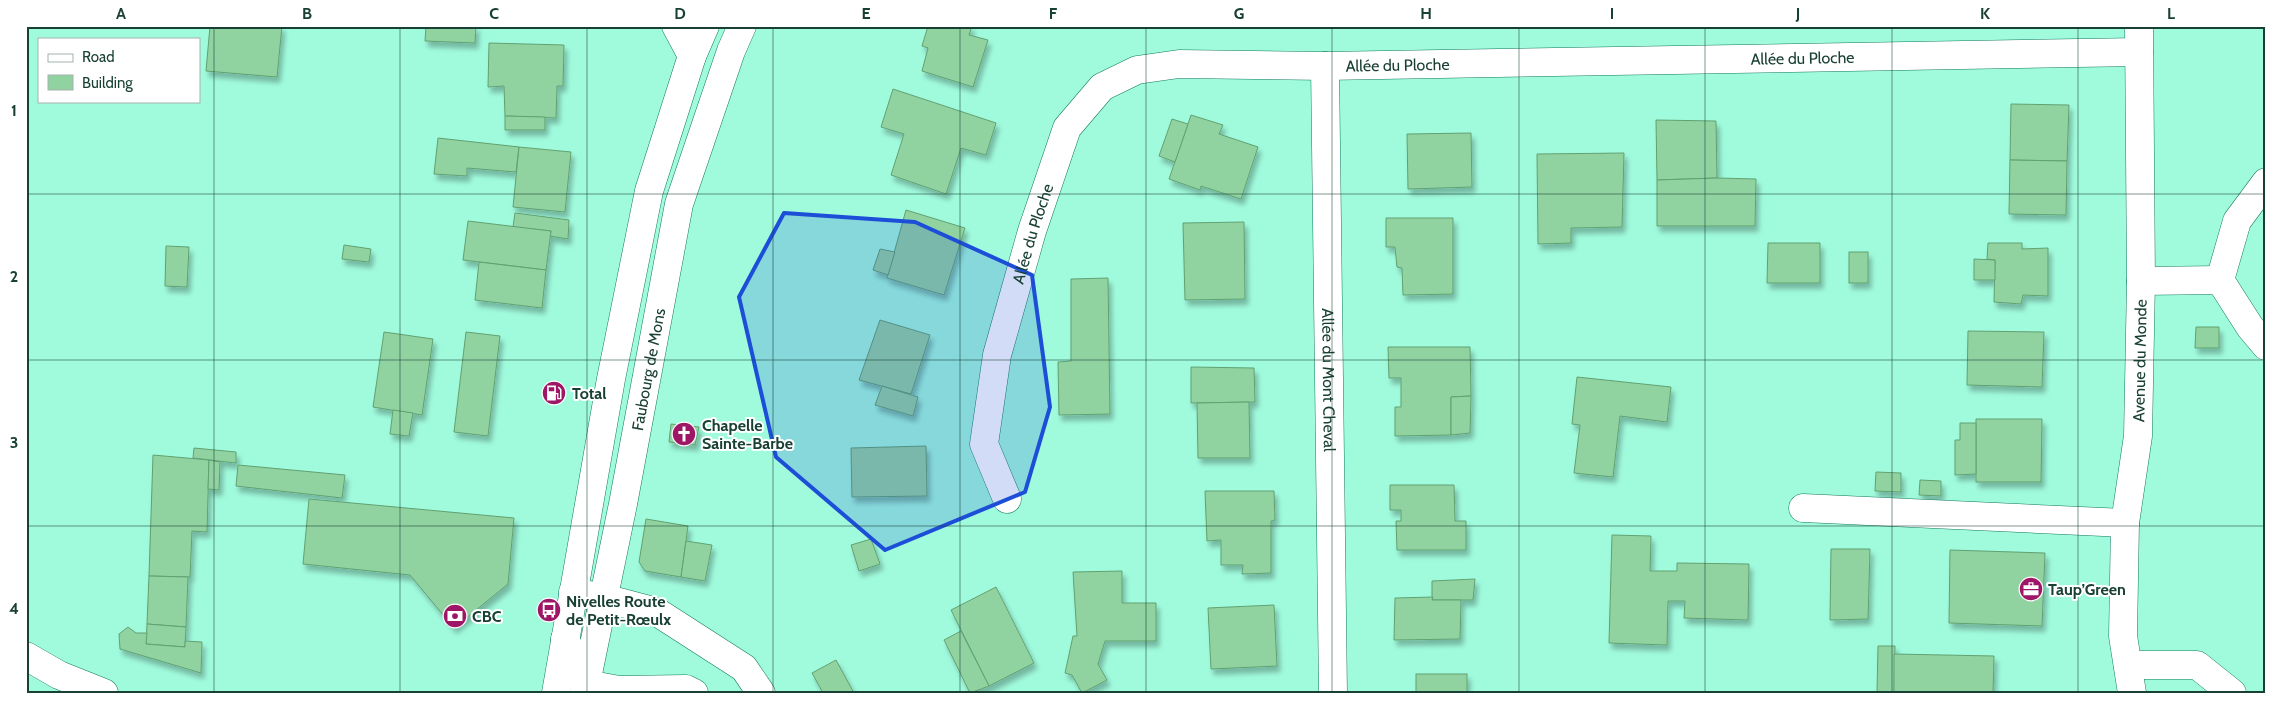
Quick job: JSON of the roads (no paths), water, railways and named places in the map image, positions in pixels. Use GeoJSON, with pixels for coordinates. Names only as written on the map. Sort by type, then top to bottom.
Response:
{"type":"FeatureCollection","features":[{"type":"Feature","properties":{"kind":"street"},"geometry":{"type":"LineString","coordinates":[[676,26],[692,56],[731,51],[720,26]]}},
{"type":"Feature","properties":{"kind":"street","name":"Faubourg de Mons"},"geometry":{"type":"LineString","coordinates":[[556,693],[611,379],[650,191],[692,56],[705,26]]}},
{"type":"Feature","properties":{"kind":"street","name":"Faubourg de Mons"},"geometry":{"type":"LineString","coordinates":[[585,689],[679,204],[731,51],[742,26]]}},
{"type":"Feature","properties":{"kind":"street","name":"Allée du Ploche"},"geometry":{"type":"LineString","coordinates":[[1007,499],[984,444],[997,355],[1032,230],[1067,128],[1102,87],[1137,70],[1179,64],[1325,66],[2139,39]]}},
{"type":"Feature","properties":{"kind":"street","name":"Avenue du Monde"},"geometry":{"type":"LineString","coordinates":[[2132,693],[2122,636],[2126,523],[2138,436],[2141,281],[2139,39]]}},
{"type":"Feature","properties":{"kind":"street","name":"Allée du Mont Cheval"},"geometry":{"type":"LineString","coordinates":[[1325,66],[1333,693]]}},
{"type":"Feature","properties":{"kind":"street"},"geometry":{"type":"LineString","coordinates":[[2266,182],[2237,221],[2220,280],[2250,327],[2266,346]]}},
{"type":"Feature","properties":{"kind":"street"},"geometry":{"type":"LineString","coordinates":[[2141,281],[2220,280]]}},
{"type":"Feature","properties":{"kind":"street"},"geometry":{"type":"LineString","coordinates":[[1803,508],[2126,523]]}},
{"type":"Feature","properties":{"kind":"street"},"geometry":{"type":"LineString","coordinates":[[573,592],[657,612],[744,668],[761,693]]}},
{"type":"Feature","properties":{"kind":"street"},"geometry":{"type":"LineString","coordinates":[[565,639],[585,689],[686,690],[694,693]]}},
{"type":"Feature","properties":{"kind":"street"},"geometry":{"type":"LineString","coordinates":[[26,656],[54,684],[104,693]]}},
{"type":"Feature","properties":{"kind":"street"},"geometry":{"type":"LineString","coordinates":[[2128,665],[2197,666],[2232,693]]}},
{"type":"Feature","properties":{"kind":"place","name":"Total"},"geometry":{"type":"Point","coordinates":[554,393]}},
{"type":"Feature","properties":{"kind":"place","name":"Chapelle Sainte-Barbe"},"geometry":{"type":"Point","coordinates":[684,434]}},
{"type":"Feature","properties":{"kind":"place","name":"Taup’Green"},"geometry":{"type":"Point","coordinates":[2031,589]}},
{"type":"Feature","properties":{"kind":"place","name":"Nivelles Route de Petit-Rœulx"},"geometry":{"type":"Point","coordinates":[549,610]}},
{"type":"Feature","properties":{"kind":"place","name":"CBC"},"geometry":{"type":"Point","coordinates":[455,616]}}]}
